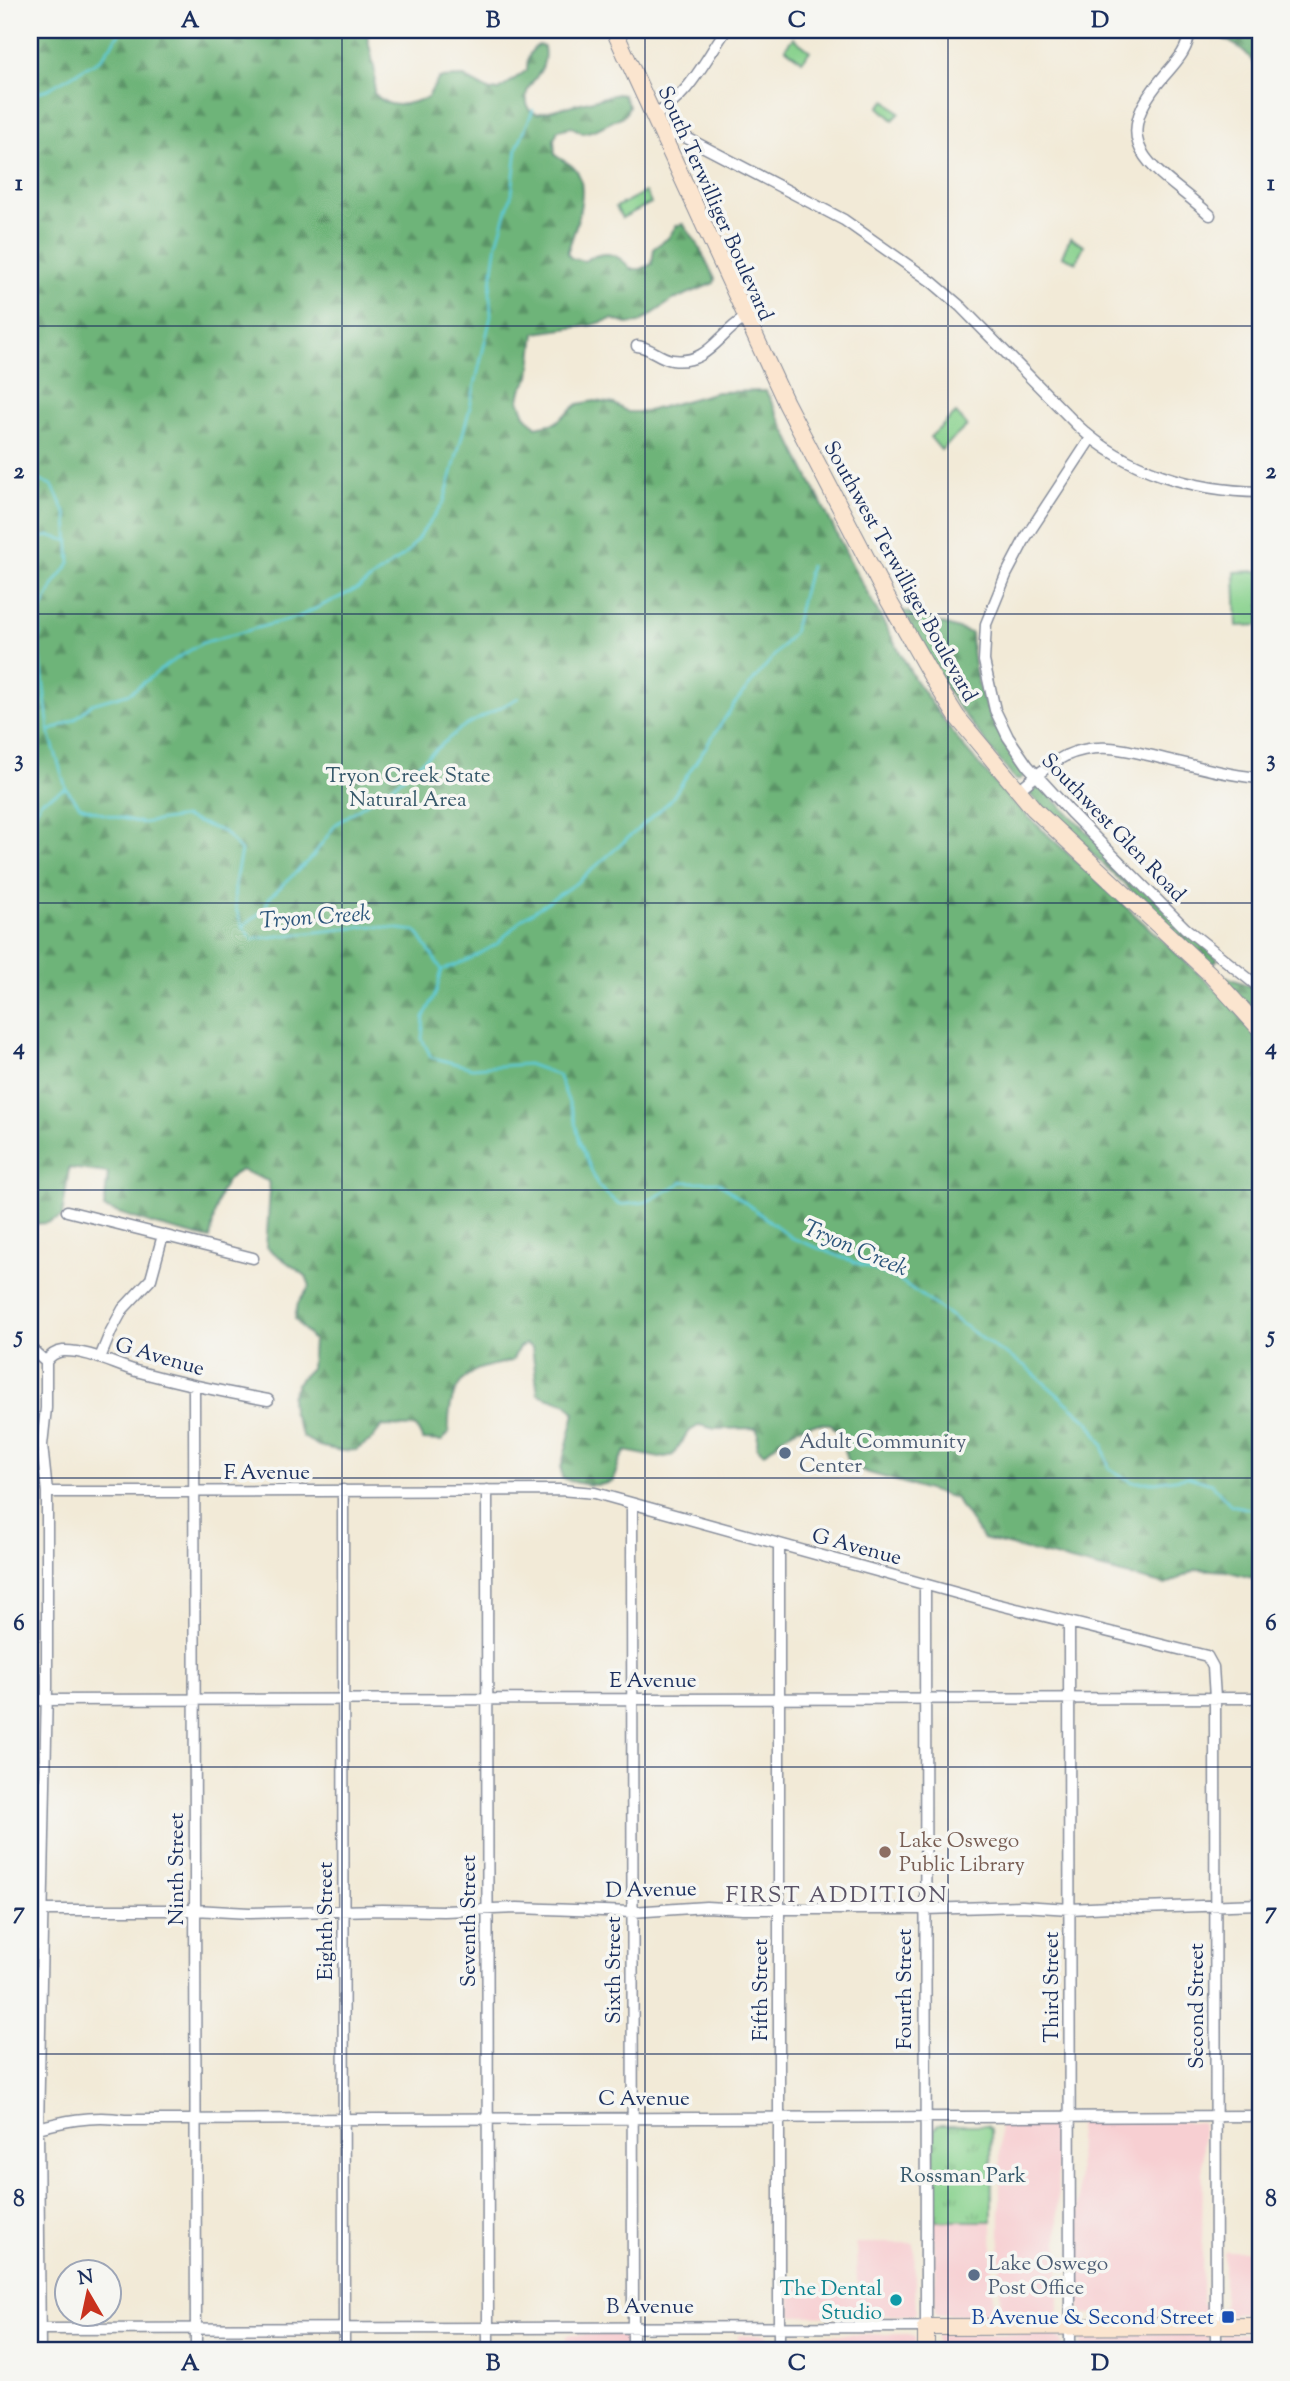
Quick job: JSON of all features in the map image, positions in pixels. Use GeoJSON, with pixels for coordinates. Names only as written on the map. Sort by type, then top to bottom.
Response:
{"type":"FeatureCollection","features":[{"type":"Feature","properties":{"kind":"main road","name":"South Terwilliger Boulevard"},"geometry":{"type":"LineString","coordinates":[[614,30],[781,393]]}},
{"type":"Feature","properties":{"kind":"main road","name":"Southwest Terwilliger Boulevard"},"geometry":{"type":"LineString","coordinates":[[781,393],[879,582],[932,677],[964,726],[1017,791],[1060,835],[1210,974],[1260,1029]]}},
{"type":"Feature","properties":{"kind":"main road","name":"B Avenue"},"geometry":{"type":"LineString","coordinates":[[926,2327],[1260,2326]]}},
{"type":"Feature","properties":{"kind":"main road","name":"Fourth Street"},"geometry":{"type":"LineString","coordinates":[[926,2327],[926,2351]]}},
{"type":"Feature","properties":{"kind":"street"},"geometry":{"type":"LineString","coordinates":[[653,116],[688,88],[726,30]]}},
{"type":"Feature","properties":{"kind":"street"},"geometry":{"type":"LineString","coordinates":[[1190,30],[1189,42],[1184,52],[1146,99],[1138,117],[1136,137],[1138,148],[1158,173],[1210,215]]}},
{"type":"Feature","properties":{"kind":"street"},"geometry":{"type":"LineString","coordinates":[[664,139],[674,135],[682,136],[845,220],[943,291],[1091,438],[1117,457],[1157,474],[1218,489],[1260,492]]}},
{"type":"Feature","properties":{"kind":"street"},"geometry":{"type":"LineString","coordinates":[[637,346],[645,347],[663,358],[690,359],[710,350],[725,332],[745,318]]}},
{"type":"Feature","properties":{"kind":"street","name":"Southwest Glen Road"},"geometry":{"type":"LineString","coordinates":[[1091,438],[1026,537],[1006,575],[986,624],[984,661],[995,710],[1008,737],[1036,776],[1185,928],[1260,988]]}},
{"type":"Feature","properties":{"kind":"street"},"geometry":{"type":"LineString","coordinates":[[1017,791],[1054,763],[1075,752],[1111,746],[1260,778]]}},
{"type":"Feature","properties":{"kind":"street"},"geometry":{"type":"LineString","coordinates":[[67,1211],[253,1258]]}},
{"type":"Feature","properties":{"kind":"street"},"geometry":{"type":"LineString","coordinates":[[100,1358],[123,1309],[151,1279],[163,1235]]}},
{"type":"Feature","properties":{"kind":"street"},"geometry":{"type":"LineString","coordinates":[[30,1348],[46,1362],[46,1408],[42,1444],[47,1492],[46,1701],[34,2129],[40,2351]]}},
{"type":"Feature","properties":{"kind":"street","name":"G Avenue"},"geometry":{"type":"LineString","coordinates":[[46,1362],[60,1351],[100,1358],[121,1367],[194,1387],[268,1400]]}},
{"type":"Feature","properties":{"kind":"street","name":"Ninth Street"},"geometry":{"type":"LineString","coordinates":[[194,1387],[195,2351]]}},
{"type":"Feature","properties":{"kind":"street"},"geometry":{"type":"LineString","coordinates":[[30,1450],[42,1444]]}},
{"type":"Feature","properties":{"kind":"street","name":"Eighth Street"},"geometry":{"type":"LineString","coordinates":[[343,1490],[344,2351]]}},
{"type":"Feature","properties":{"kind":"street","name":"G Avenue"},"geometry":{"type":"LineString","coordinates":[[487,1490],[583,1491],[1069,1623],[1205,1655],[1212,1662]]}},
{"type":"Feature","properties":{"kind":"street","name":"F Avenue"},"geometry":{"type":"LineString","coordinates":[[47,1492],[487,1490]]}},
{"type":"Feature","properties":{"kind":"street","name":"Seventh Street"},"geometry":{"type":"LineString","coordinates":[[487,1490],[488,2351]]}},
{"type":"Feature","properties":{"kind":"street","name":"Sixth Street"},"geometry":{"type":"LineString","coordinates":[[632,1504],[633,2351]]}},
{"type":"Feature","properties":{"kind":"street","name":"Fifth Street"},"geometry":{"type":"LineString","coordinates":[[779,1545],[779,2351]]}},
{"type":"Feature","properties":{"kind":"street","name":"Fourth Street"},"geometry":{"type":"LineString","coordinates":[[925,1585],[926,2327]]}},
{"type":"Feature","properties":{"kind":"street","name":"Third Street"},"geometry":{"type":"LineString","coordinates":[[1069,1623],[1070,2351]]}},
{"type":"Feature","properties":{"kind":"street","name":"Second Street"},"geometry":{"type":"LineString","coordinates":[[1212,1662],[1215,1698],[1216,2351]]}},
{"type":"Feature","properties":{"kind":"street","name":"E Avenue"},"geometry":{"type":"LineString","coordinates":[[30,1700],[1260,1698]]}},
{"type":"Feature","properties":{"kind":"street"},"geometry":{"type":"LineString","coordinates":[[30,1872],[43,1871]]}},
{"type":"Feature","properties":{"kind":"street","name":"D Avenue"},"geometry":{"type":"LineString","coordinates":[[42,1910],[195,1909],[249,1913],[584,1909],[632,1912],[706,1907],[925,1909],[1021,1906],[1070,1909],[1260,1904]]}},
{"type":"Feature","properties":{"kind":"street","name":"C Avenue"},"geometry":{"type":"LineString","coordinates":[[34,2129],[97,2118],[1260,2116]]}},
{"type":"Feature","properties":{"kind":"street","name":"B Avenue"},"geometry":{"type":"LineString","coordinates":[[40,2329],[926,2327]]}},
{"type":"Feature","properties":{"kind":"shaded area"},"geometry":{"type":"Polygon","coordinates":[[[1051,2120],[1057,2123],[1059,2310],[1056,2315],[1000,2314],[1000,2122],[1051,2120]]]}},
{"type":"Feature","properties":{"kind":"shaded area"},"geometry":{"type":"Polygon","coordinates":[[[1081,2121],[1203,2124],[1202,2304],[1204,2306],[1209,2303],[1209,2313],[1206,2316],[1081,2314],[1078,2125],[1081,2121]]]}},
{"type":"Feature","properties":{"kind":"shaded area"},"geometry":{"type":"Polygon","coordinates":[[[934,2221],[992,2221],[993,2314],[935,2313],[934,2221]]]}},
{"type":"Feature","properties":{"kind":"shaded area"},"geometry":{"type":"Polygon","coordinates":[[[856,2243],[914,2243],[916,2312],[913,2315],[791,2314],[790,2288],[857,2288],[856,2243]]]}},
{"type":"Feature","properties":{"kind":"shaded area"},"geometry":{"type":"Polygon","coordinates":[[[1224,2251],[1260,2251],[1260,2313],[1222,2316],[1220,2308],[1224,2305],[1224,2251]]]}},
{"type":"Feature","properties":{"kind":"shaded area"},"geometry":{"type":"Polygon","coordinates":[[[1207,2333],[1207,2351],[1081,2351],[1081,2339],[1087,2334],[1207,2333]]]}},
{"type":"Feature","properties":{"kind":"shaded area"},"geometry":{"type":"Polygon","coordinates":[[[1224,2333],[1260,2334],[1260,2351],[1222,2351],[1221,2337],[1224,2333]]]}},
{"type":"Feature","properties":{"kind":"shaded area"},"geometry":{"type":"Polygon","coordinates":[[[621,2334],[625,2339],[625,2351],[566,2351],[566,2335],[621,2334]]]}},
{"type":"Feature","properties":{"kind":"shaded area"},"geometry":{"type":"Polygon","coordinates":[[[765,2334],[768,2338],[768,2351],[738,2351],[738,2335],[765,2334]]]}},
{"type":"Feature","properties":{"kind":"shaded area"},"geometry":{"type":"Polygon","coordinates":[[[939,2334],[1056,2334],[1062,2341],[1062,2351],[936,2351],[936,2337],[939,2334]]]}},
{"type":"Feature","properties":{"kind":"shaded area"},"geometry":{"type":"Polygon","coordinates":[[[795,2335],[915,2336],[916,2351],[788,2351],[788,2339],[795,2335]]]}},
{"type":"Feature","properties":{"kind":"green space","name":"Tryon Creek State Natural Area"},"geometry":{"type":"Polygon","coordinates":[[[30,30],[366,30],[375,72],[374,93],[393,105],[427,98],[439,78],[464,77],[490,91],[499,90],[527,70],[529,55],[539,45],[544,47],[545,58],[543,67],[527,92],[529,110],[537,114],[617,94],[623,95],[629,106],[625,115],[583,133],[572,127],[558,130],[554,139],[555,155],[573,167],[579,174],[581,184],[580,209],[567,253],[571,258],[584,261],[597,255],[609,254],[631,269],[641,269],[652,264],[654,248],[668,238],[676,226],[683,224],[697,243],[715,279],[714,283],[673,300],[639,323],[627,324],[612,319],[592,325],[535,333],[530,377],[521,390],[519,400],[525,415],[536,427],[555,423],[578,404],[595,401],[614,404],[628,412],[644,412],[717,392],[766,391],[851,563],[915,680],[961,744],[1010,800],[1225,998],[1260,1041],[1260,1580],[1226,1571],[1197,1569],[1166,1585],[983,1539],[955,1498],[859,1470],[848,1463],[840,1435],[831,1424],[813,1424],[796,1429],[763,1453],[757,1447],[756,1428],[715,1429],[700,1425],[688,1432],[673,1455],[660,1458],[626,1451],[613,1481],[594,1485],[568,1480],[562,1478],[561,1468],[575,1413],[567,1404],[538,1394],[532,1347],[526,1344],[519,1347],[512,1361],[491,1365],[466,1377],[453,1399],[449,1433],[442,1441],[423,1440],[416,1427],[382,1426],[371,1440],[356,1450],[341,1451],[319,1446],[303,1437],[292,1411],[291,1396],[299,1380],[311,1368],[313,1340],[295,1319],[298,1303],[310,1286],[306,1276],[266,1247],[270,1191],[268,1181],[241,1170],[226,1182],[215,1210],[210,1239],[104,1208],[108,1173],[69,1168],[62,1217],[47,1223],[30,1224],[30,30]]]}},
{"type":"Feature","properties":{"kind":"green space"},"geometry":{"type":"Polygon","coordinates":[[[1208,30],[1260,30],[1260,74],[1244,51],[1208,30]]]}},
{"type":"Feature","properties":{"kind":"green space"},"geometry":{"type":"Polygon","coordinates":[[[793,38],[810,51],[802,61],[785,48],[793,38]]]}},
{"type":"Feature","properties":{"kind":"green space"},"geometry":{"type":"Polygon","coordinates":[[[886,100],[900,113],[893,120],[879,107],[886,100]]]}},
{"type":"Feature","properties":{"kind":"green space"},"geometry":{"type":"Polygon","coordinates":[[[645,192],[651,203],[622,218],[616,207],[645,192]]]}},
{"type":"Feature","properties":{"kind":"green space"},"geometry":{"type":"Polygon","coordinates":[[[1070,238],[1084,245],[1076,262],[1062,256],[1070,238]]]}},
{"type":"Feature","properties":{"kind":"green space"},"geometry":{"type":"Polygon","coordinates":[[[956,413],[967,426],[941,450],[930,437],[956,413]]]}},
{"type":"Feature","properties":{"kind":"green space"},"geometry":{"type":"Polygon","coordinates":[[[1260,571],[1260,625],[1237,626],[1235,572],[1260,571]]]}},
{"type":"Feature","properties":{"kind":"green space"},"geometry":{"type":"Polygon","coordinates":[[[900,610],[971,633],[980,691],[994,724],[1027,773],[1020,779],[1015,780],[953,700],[900,610]]]}},
{"type":"Feature","properties":{"kind":"green space"},"geometry":{"type":"Polygon","coordinates":[[[1037,783],[1218,959],[1211,966],[1029,794],[1037,783]]]}},
{"type":"Feature","properties":{"kind":"green space"},"geometry":{"type":"Polygon","coordinates":[[[1222,975],[1260,990],[1260,1019],[1222,975]]]}},
{"type":"Feature","properties":{"kind":"green space","name":"Rossman Park"},"geometry":{"type":"Polygon","coordinates":[[[938,2125],[987,2125],[991,2129],[992,2221],[934,2221],[934,2129],[938,2125]]]}},
{"type":"Feature","properties":{"kind":"waterway"},"geometry":{"type":"LineString","coordinates":[[30,95],[48,89],[101,59],[122,30]]}},
{"type":"Feature","properties":{"kind":"waterway"},"geometry":{"type":"LineString","coordinates":[[50,731],[75,719],[92,704],[130,693],[168,664],[202,643],[298,617],[359,588],[408,552],[444,502],[491,316],[490,291],[497,243],[512,193],[517,148],[533,110]]}},
{"type":"Feature","properties":{"kind":"waterway","name":"Tryon Creek"},"geometry":{"type":"LineString","coordinates":[[30,477],[52,485],[67,516],[70,563],[54,584],[41,611],[39,642],[49,732],[66,788],[80,806],[142,823],[184,817],[224,832],[241,851],[234,896],[239,917],[252,939],[372,926],[416,931],[442,970],[436,993],[424,1017],[422,1039],[431,1057],[472,1068],[528,1064],[558,1075],[573,1113],[580,1143],[598,1186],[619,1205],[646,1202],[683,1182],[718,1182],[792,1238],[898,1279],[1025,1366],[1090,1423],[1103,1445],[1109,1468],[1132,1482],[1188,1477],[1212,1484],[1231,1505],[1260,1511]]}},
{"type":"Feature","properties":{"kind":"waterway"},"geometry":{"type":"LineString","coordinates":[[30,539],[51,536],[69,541]]}},
{"type":"Feature","properties":{"kind":"waterway"},"geometry":{"type":"LineString","coordinates":[[442,970],[497,944],[522,919],[578,882],[670,801],[735,703],[793,633],[810,566]]}},
{"type":"Feature","properties":{"kind":"waterway"},"geometry":{"type":"LineString","coordinates":[[242,927],[264,910],[269,898],[313,856],[336,824],[395,784],[461,728],[518,698]]}},
{"type":"Feature","properties":{"kind":"waterway"},"geometry":{"type":"LineString","coordinates":[[30,820],[41,801],[66,788]]}},
{"type":"Feature","properties":{"kind":"place","name":"Adult Community Center"},"geometry":{"type":"Point","coordinates":[785,1453]}},
{"type":"Feature","properties":{"kind":"place","name":"Lake Oswego Public Library"},"geometry":{"type":"Point","coordinates":[885,1852]}},
{"type":"Feature","properties":{"kind":"place","name":"Lake Oswego Post Office"},"geometry":{"type":"Point","coordinates":[974,2275]}},
{"type":"Feature","properties":{"kind":"place","name":"The Dental Studio"},"geometry":{"type":"Point","coordinates":[896,2300]}},
{"type":"Feature","properties":{"kind":"place","name":"B Avenue & Second Street"},"geometry":{"type":"Point","coordinates":[1228,2317]}},
{"type":"Feature","properties":{"kind":"district","name":"FIRST ADDITION"},"geometry":{"type":"Point","coordinates":[837,1894]}}]}
